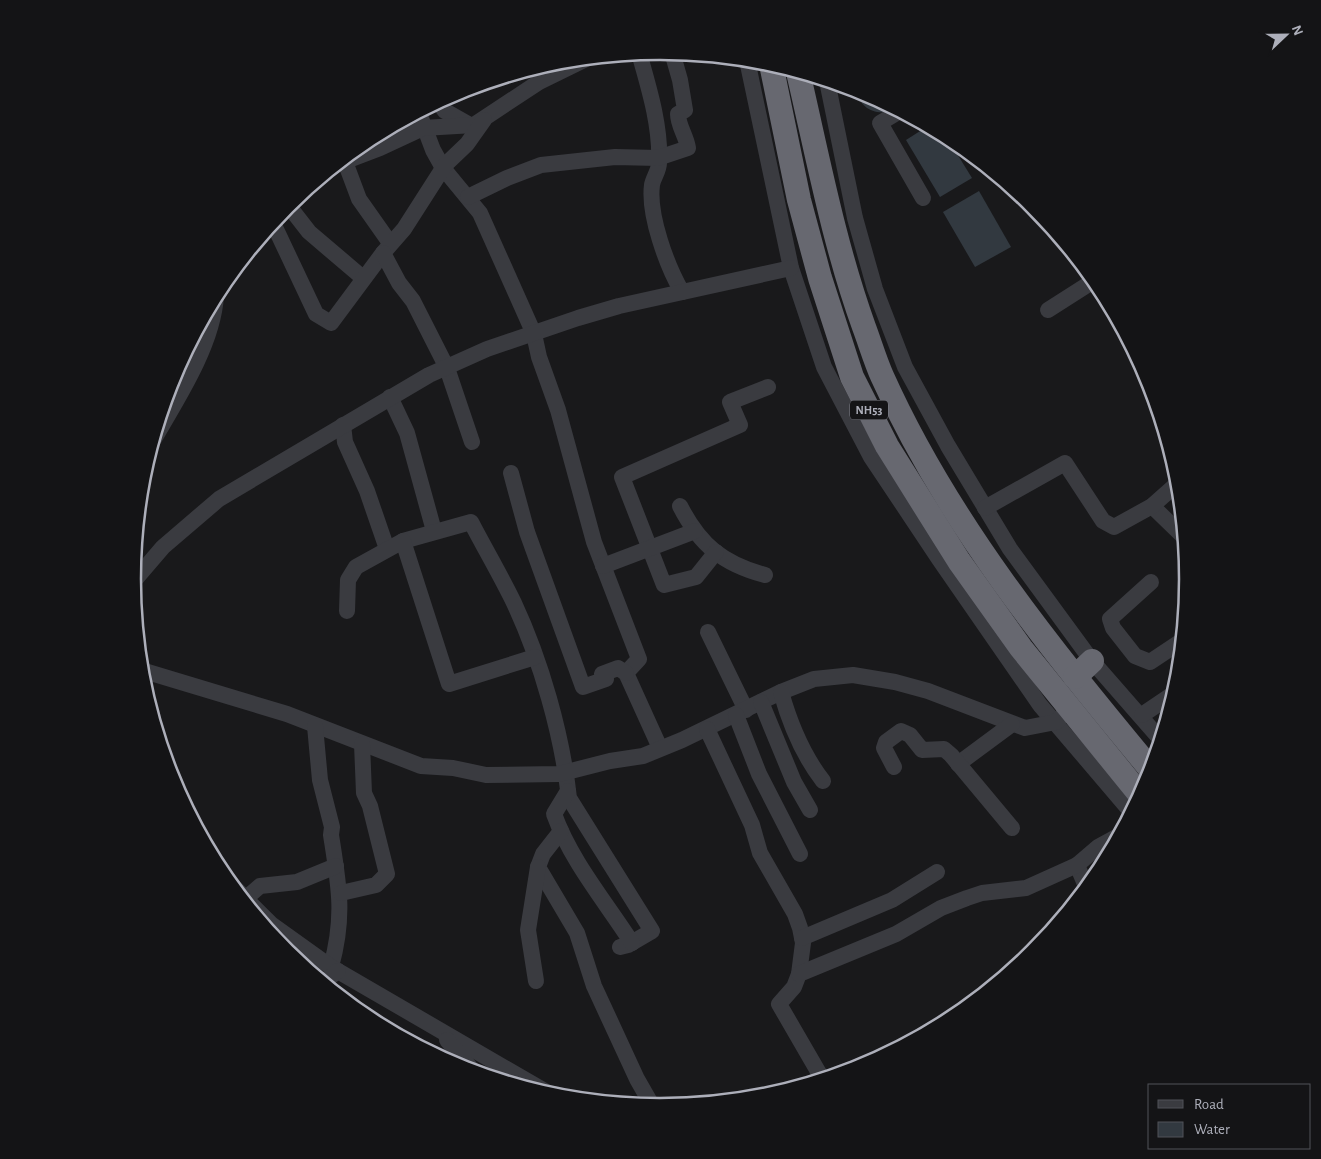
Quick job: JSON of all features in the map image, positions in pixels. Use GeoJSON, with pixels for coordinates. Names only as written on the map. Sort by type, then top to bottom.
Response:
{"type":"FeatureCollection","features":[{"type":"Feature","properties":{"kind":"highway","name":"NH53"},"geometry":{"type":"LineString","coordinates":[[773,73],[799,200],[820,278],[852,377],[887,446],[958,561],[1021,648],[1063,715],[1135,790]]}},
{"type":"Feature","properties":{"kind":"highway","name":"NH53"},"geometry":{"type":"LineString","coordinates":[[800,79],[840,257],[882,376],[926,460],[977,547],[1027,617],[1146,763]]}},
{"type":"Feature","properties":{"kind":"highway"},"geometry":{"type":"LineString","coordinates":[[1075,677],[1092,661]]}},
{"type":"Feature","properties":{"kind":"street"},"geometry":{"type":"LineString","coordinates":[[468,197],[507,178],[542,165],[615,157],[658,158],[688,148],[686,136],[678,121],[678,114],[685,110],[674,60]]}},
{"type":"Feature","properties":{"kind":"street"},"geometry":{"type":"LineString","coordinates":[[641,61],[652,108],[659,165],[652,184],[655,218],[667,259],[682,292]]}},
{"type":"Feature","properties":{"kind":"street"},"geometry":{"type":"LineString","coordinates":[[749,68],[791,268],[824,367],[871,457],[1040,705],[1063,715],[1127,806]]}},
{"type":"Feature","properties":{"kind":"street"},"geometry":{"type":"LineString","coordinates":[[276,230],[316,314],[331,323],[386,248],[404,229],[443,168],[467,144],[477,123],[506,103],[536,75]]}},
{"type":"Feature","properties":{"kind":"street"},"geometry":{"type":"LineString","coordinates":[[829,89],[855,218],[876,289],[905,367],[948,446],[1010,550],[1092,661],[1142,715],[1156,733]]}},
{"type":"Feature","properties":{"kind":"street"},"geometry":{"type":"LineString","coordinates":[[443,109],[445,111],[477,123]]}},
{"type":"Feature","properties":{"kind":"street"},"geometry":{"type":"LineString","coordinates":[[892,115],[880,122],[923,198]]}},
{"type":"Feature","properties":{"kind":"street"},"geometry":{"type":"LineString","coordinates":[[394,134],[422,120],[477,123]]}},
{"type":"Feature","properties":{"kind":"street"},"geometry":{"type":"LineString","coordinates":[[422,120],[430,144],[443,168],[480,213],[534,334],[539,357],[558,410],[582,504],[603,566],[639,659],[626,673]]}},
{"type":"Feature","properties":{"kind":"street"},"geometry":{"type":"LineString","coordinates":[[345,167],[359,199],[386,248],[399,283],[413,301],[447,368],[472,442]]}},
{"type":"Feature","properties":{"kind":"street"},"geometry":{"type":"LineString","coordinates":[[293,212],[309,232],[363,278]]}},
{"type":"Feature","properties":{"kind":"street"},"geometry":{"type":"LineString","coordinates":[[141,572],[163,547],[219,499],[412,383],[487,350],[618,306],[791,268]]}},
{"type":"Feature","properties":{"kind":"street"},"geometry":{"type":"LineString","coordinates":[[1048,310],[1088,285]]}},
{"type":"Feature","properties":{"kind":"street"},"geometry":{"type":"LineString","coordinates":[[168,415],[182,392],[214,314]]}},
{"type":"Feature","properties":{"kind":"street"},"geometry":{"type":"LineString","coordinates":[[716,552],[696,577],[664,585],[622,477],[740,425],[730,402],[768,387]]}},
{"type":"Feature","properties":{"kind":"street"},"geometry":{"type":"LineString","coordinates":[[390,397],[408,433],[434,531]]}},
{"type":"Feature","properties":{"kind":"street"},"geometry":{"type":"LineString","coordinates":[[343,425],[346,442],[367,490],[388,549]]}},
{"type":"Feature","properties":{"kind":"street"},"geometry":{"type":"LineString","coordinates":[[985,508],[1065,463],[1103,521],[1114,527],[1152,506],[1172,488]]}},
{"type":"Feature","properties":{"kind":"street"},"geometry":{"type":"LineString","coordinates":[[511,473],[527,532],[583,687],[606,679],[602,674],[618,668],[626,673],[660,748]]}},
{"type":"Feature","properties":{"kind":"street"},"geometry":{"type":"LineString","coordinates":[[680,506],[695,531],[729,563],[765,575]]}},
{"type":"Feature","properties":{"kind":"street"},"geometry":{"type":"LineString","coordinates":[[1152,506],[1178,531]]}},
{"type":"Feature","properties":{"kind":"street"},"geometry":{"type":"LineString","coordinates":[[347,611],[348,580],[356,567],[403,541],[471,522],[514,604],[535,657],[545,688],[566,772],[569,798],[652,931],[626,945],[561,831],[554,814],[568,791]]}},
{"type":"Feature","properties":{"kind":"street"},"geometry":{"type":"LineString","coordinates":[[603,566],[695,531]]}},
{"type":"Feature","properties":{"kind":"street"},"geometry":{"type":"LineString","coordinates":[[403,541],[450,684],[535,657]]}},
{"type":"Feature","properties":{"kind":"street"},"geometry":{"type":"LineString","coordinates":[[1150,582],[1110,619],[1113,628],[1135,656],[1150,662],[1176,645]]}},
{"type":"Feature","properties":{"kind":"street"},"geometry":{"type":"LineString","coordinates":[[708,632],[741,712],[759,774],[800,854]]}},
{"type":"Feature","properties":{"kind":"street"},"geometry":{"type":"LineString","coordinates":[[150,673],[287,714],[420,766],[453,768],[486,775],[552,775],[643,756],[707,728],[781,692],[814,679],[852,675],[896,682],[928,691],[1025,728],[1063,715]]}},
{"type":"Feature","properties":{"kind":"street"},"geometry":{"type":"LineString","coordinates":[[781,692],[788,719],[797,739],[823,781]]}},
{"type":"Feature","properties":{"kind":"street"},"geometry":{"type":"LineString","coordinates":[[1142,715],[1166,699]]}},
{"type":"Feature","properties":{"kind":"street"},"geometry":{"type":"LineString","coordinates":[[762,702],[794,782],[810,810]]}},
{"type":"Feature","properties":{"kind":"street"},"geometry":{"type":"LineString","coordinates":[[958,764],[1012,724]]}},
{"type":"Feature","properties":{"kind":"street"},"geometry":{"type":"LineString","coordinates":[[315,726],[320,780],[332,827],[331,835],[340,893],[339,940],[329,978]]}},
{"type":"Feature","properties":{"kind":"street"},"geometry":{"type":"LineString","coordinates":[[707,728],[752,825],[760,853],[795,914],[802,938],[799,974],[794,987],[779,1004],[819,1073]]}},
{"type":"Feature","properties":{"kind":"street"},"geometry":{"type":"LineString","coordinates":[[894,767],[884,748],[886,742],[901,731],[910,735],[922,750],[944,749],[1012,828]]}},
{"type":"Feature","properties":{"kind":"street"},"geometry":{"type":"LineString","coordinates":[[340,893],[376,885],[387,874],[370,806],[364,793],[362,744]]}},
{"type":"Feature","properties":{"kind":"street"},"geometry":{"type":"LineString","coordinates":[[536,981],[528,930],[538,867],[543,854],[561,831]]}},
{"type":"Feature","properties":{"kind":"street"},"geometry":{"type":"LineString","coordinates":[[799,974],[896,934],[941,908],[967,898],[982,893],[1026,888],[1077,865],[1098,847],[1109,841]]}},
{"type":"Feature","properties":{"kind":"street"},"geometry":{"type":"LineString","coordinates":[[1077,865],[1083,881]]}},
{"type":"Feature","properties":{"kind":"street"},"geometry":{"type":"LineString","coordinates":[[248,896],[260,886],[297,882],[336,866]]}},
{"type":"Feature","properties":{"kind":"street"},"geometry":{"type":"LineString","coordinates":[[538,867],[577,933],[594,986],[637,1079],[648,1099]]}},
{"type":"Feature","properties":{"kind":"street"},"geometry":{"type":"LineString","coordinates":[[802,938],[892,900],[937,872]]}},
{"type":"Feature","properties":{"kind":"street"},"geometry":{"type":"LineString","coordinates":[[290,943],[329,978],[434,1027],[528,1082]]}},
{"type":"Feature","properties":{"kind":"street"},"geometry":{"type":"LineString","coordinates":[[434,1027],[463,1059]]}},
{"type":"Feature","properties":{"kind":"water"},"geometry":{"type":"Polygon","coordinates":[[[861,101],[885,112],[876,112],[861,101]]]}},
{"type":"Feature","properties":{"kind":"water"},"geometry":{"type":"Polygon","coordinates":[[[921,131],[957,153],[972,178],[940,197],[906,140],[921,131]]]}},
{"type":"Feature","properties":{"kind":"water"},"geometry":{"type":"Polygon","coordinates":[[[979,191],[1011,247],[975,267],[943,212],[979,191]]]}}]}
